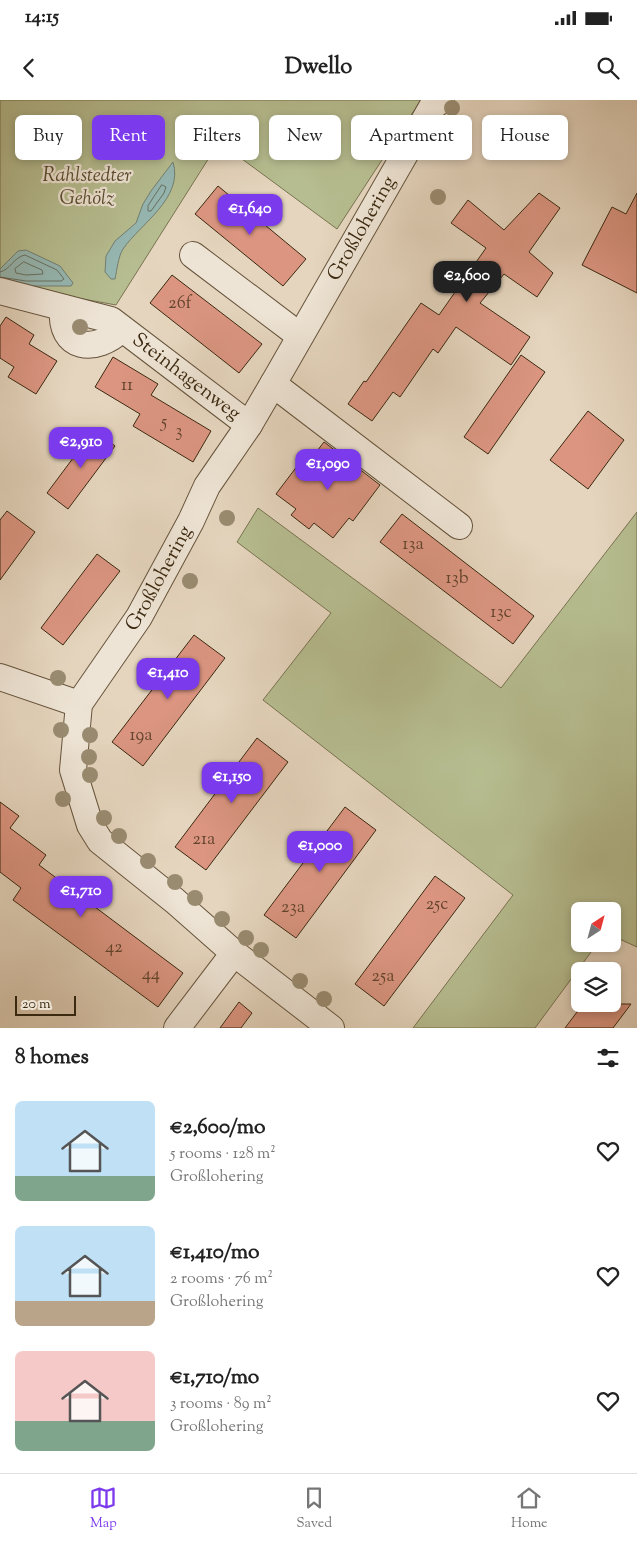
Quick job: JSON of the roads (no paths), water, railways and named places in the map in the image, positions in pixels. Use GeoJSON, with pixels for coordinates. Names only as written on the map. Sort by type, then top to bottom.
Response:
{"type":"FeatureCollection","features":[{"type":"Feature","properties":{"kind":"street","name":"Großlohering"},"geometry":{"type":"LineString","coordinates":[[331,1028],[234,953],[175,901],[100,841],[90,825],[72,770],[80,704],[139,617],[191,521],[207,486],[249,425],[432,108],[441,100]]}},
{"type":"Feature","properties":{"kind":"street"},"geometry":{"type":"LineString","coordinates":[[193,255],[300,336]]}},
{"type":"Feature","properties":{"kind":"street","name":"Steinhagenweg"},"geometry":{"type":"LineString","coordinates":[[0,291],[111,320],[249,425]]}},
{"type":"Feature","properties":{"kind":"street"},"geometry":{"type":"LineString","coordinates":[[273,384],[459,526]]}},
{"type":"Feature","properties":{"kind":"street"},"geometry":{"type":"LineString","coordinates":[[0,677],[80,704]]}},
{"type":"Feature","properties":{"kind":"street"},"geometry":{"type":"LineString","coordinates":[[177,1028],[234,953]]}},
{"type":"Feature","properties":{"kind":"water"},"geometry":{"type":"Polygon","coordinates":[[[173,162],[175,175],[166,199],[123,249],[115,279],[111,279],[105,272],[106,256],[115,241],[136,223],[143,204],[173,162]]]}},
{"type":"Feature","properties":{"kind":"water"},"geometry":{"type":"Polygon","coordinates":[[[26,250],[60,266],[73,283],[71,286],[25,286],[0,281],[0,269],[18,251],[26,250]]]}},
{"type":"Feature","properties":{"kind":"park label","name":"Rahlstedter Gehölz"},"geometry":{"type":"Point","coordinates":[87,188]}}]}
